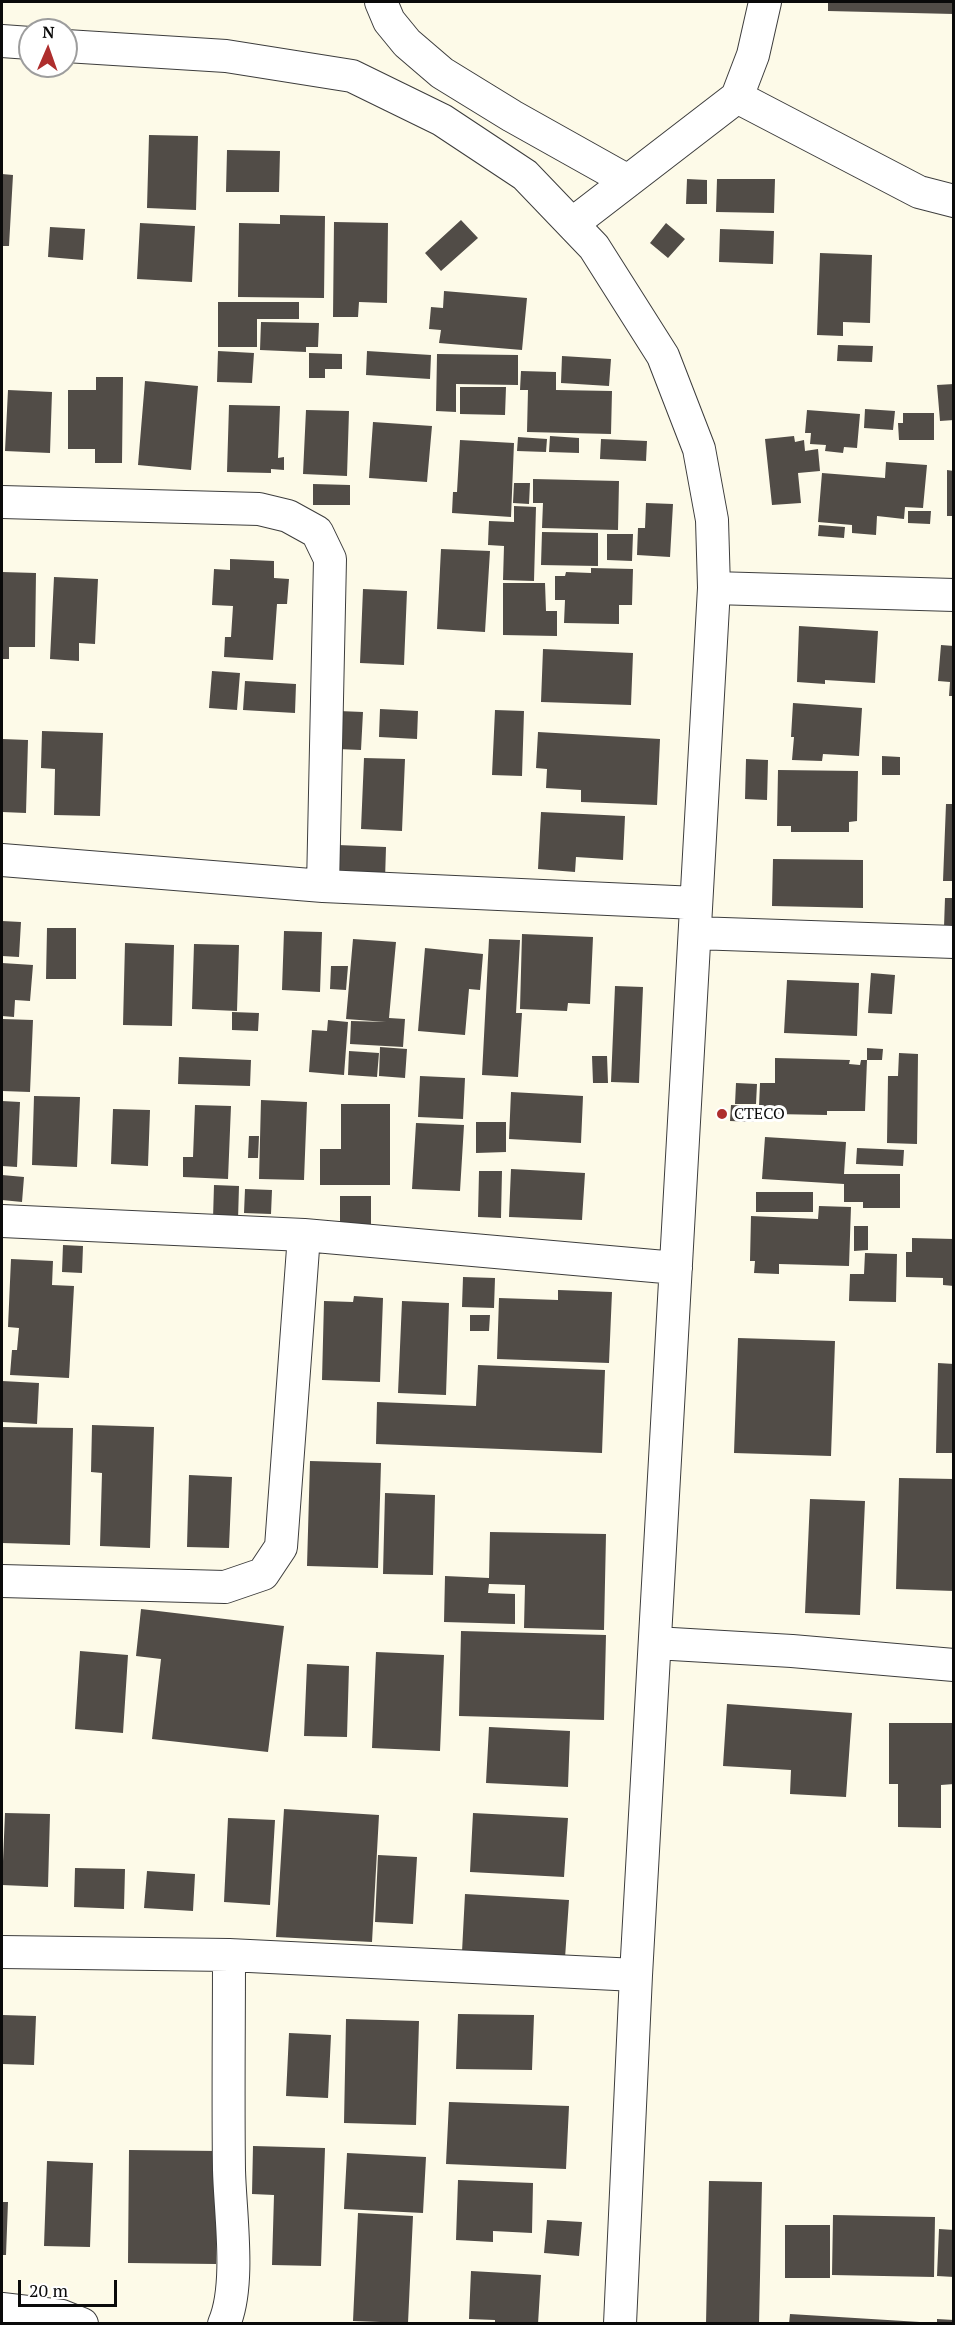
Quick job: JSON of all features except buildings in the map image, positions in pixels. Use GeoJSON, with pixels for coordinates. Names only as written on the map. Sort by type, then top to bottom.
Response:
{"type":"FeatureCollection","features":[{"type":"Feature","properties":{"kind":"street"},"geometry":{"type":"LineString","coordinates":[[381,2],[389,21],[407,42],[442,73],[628,182]]}},
{"type":"Feature","properties":{"kind":"street"},"geometry":{"type":"LineString","coordinates":[[572,224],[737,97],[753,55],[765,2]]}},
{"type":"Feature","properties":{"kind":"street"},"geometry":{"type":"LineString","coordinates":[[2,41],[18,42]]}},
{"type":"Feature","properties":{"kind":"street"},"geometry":{"type":"LineString","coordinates":[[78,47],[226,56],[352,76],[442,120],[525,175],[594,247],[663,356],[699,449],[712,520],[714,588],[636,1975],[620,2324]]}},
{"type":"Feature","properties":{"kind":"street"},"geometry":{"type":"LineString","coordinates":[[737,97],[919,192],[954,201]]}},
{"type":"Feature","properties":{"kind":"street"},"geometry":{"type":"LineString","coordinates":[[2,502],[259,509],[288,516],[317,532],[330,559],[322,886]]}},
{"type":"Feature","properties":{"kind":"street"},"geometry":{"type":"LineString","coordinates":[[714,588],[954,595]]}},
{"type":"Feature","properties":{"kind":"street"},"geometry":{"type":"LineString","coordinates":[[2,860],[954,942]]}},
{"type":"Feature","properties":{"kind":"street"},"geometry":{"type":"LineString","coordinates":[[2,1221],[304,1235],[676,1268]]}},
{"type":"Feature","properties":{"kind":"street"},"geometry":{"type":"LineString","coordinates":[[2,1581],[225,1587],[263,1574],[281,1547],[304,1235]]}},
{"type":"Feature","properties":{"kind":"street"},"geometry":{"type":"LineString","coordinates":[[655,1643],[792,1651],[954,1665]]}},
{"type":"Feature","properties":{"kind":"street"},"geometry":{"type":"LineString","coordinates":[[2,1952],[229,1955],[636,1975]]}},
{"type":"Feature","properties":{"kind":"street"},"geometry":{"type":"LineString","coordinates":[[225,2324],[230,2311],[233,2270],[228,2114],[229,1955]]}},
{"type":"Feature","properties":{"kind":"street"},"geometry":{"type":"LineString","coordinates":[[2,2309],[62,2316],[82,2324]]}},
{"type":"Feature","properties":{"kind":"place","name":"CTECO"},"geometry":{"type":"Point","coordinates":[722,1114]}}]}
